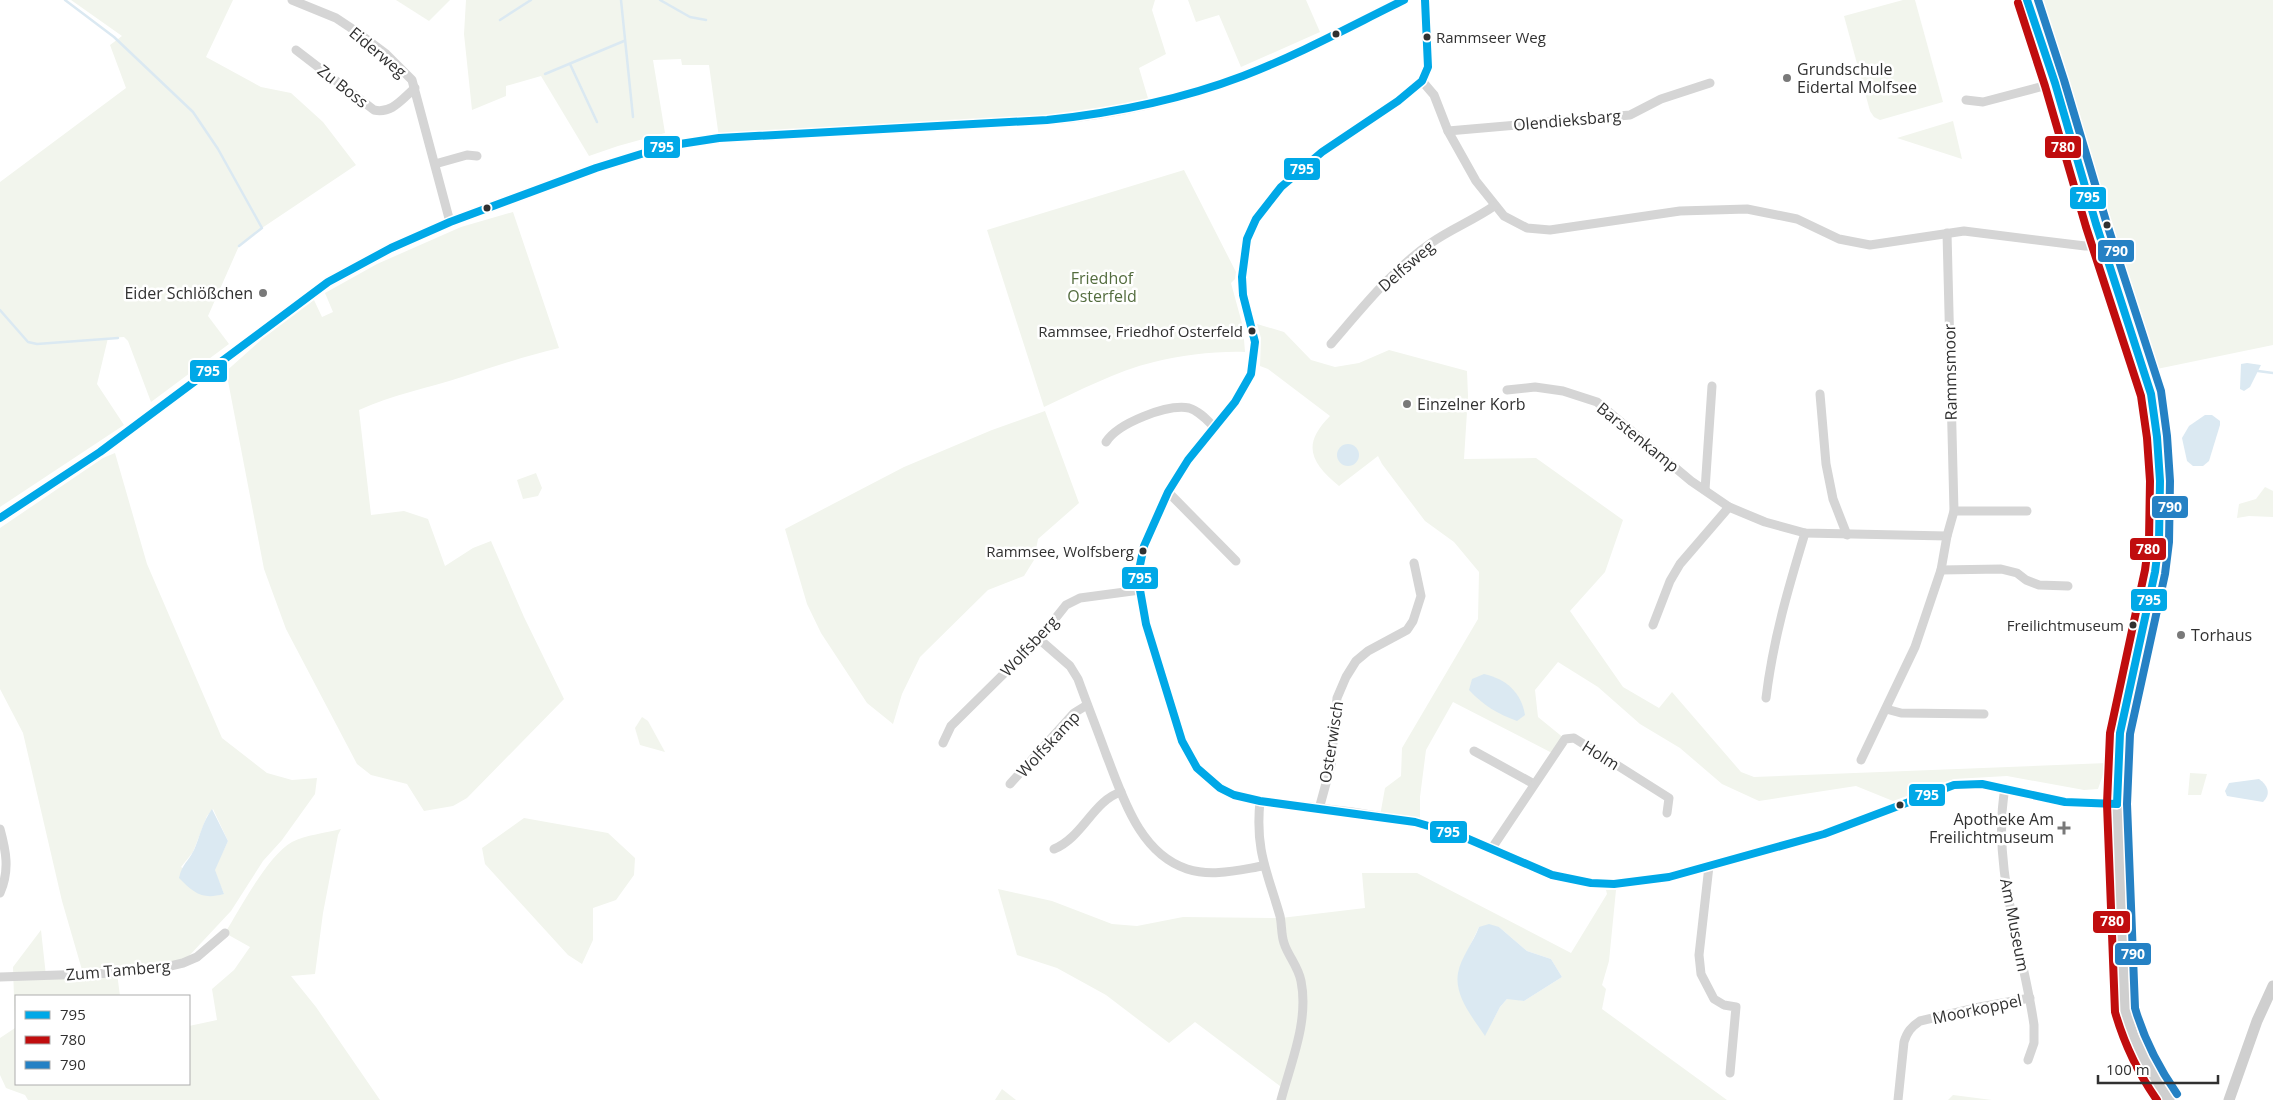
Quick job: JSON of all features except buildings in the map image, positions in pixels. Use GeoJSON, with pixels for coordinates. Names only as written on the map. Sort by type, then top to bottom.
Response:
{"type":"FeatureCollection","features":[{"type":"Feature","properties":{"kind":"main road"},"geometry":{"type":"LineString","coordinates":[[2027,0],[2055,83],[2150,394],[2160,481],[2159,541],[2155,572],[2120,733],[2117,804],[2125,1010],[2133,1036],[2157,1083],[2169,1100]]}},
{"type":"Feature","properties":{"kind":"main road"},"geometry":{"type":"LineString","coordinates":[[2229,1100],[2257,1021],[2273,986]]}},
{"type":"Feature","properties":{"kind":"street","name":"Eiderweg"},"geometry":{"type":"LineString","coordinates":[[292,0],[336,18],[386,53],[412,80],[450,222]]}},
{"type":"Feature","properties":{"kind":"street"},"geometry":{"type":"LineString","coordinates":[[0,518],[100,452],[328,282],[391,248],[450,222],[596,168],[667,146],[719,138],[1076,117],[1104,114],[1150,105],[1244,76],[1325,40],[1404,0]]}},
{"type":"Feature","properties":{"kind":"street"},"geometry":{"type":"LineString","coordinates":[[1425,0],[1428,66],[1422,81],[1398,101],[1322,152],[1281,188],[1256,219],[1247,239],[1242,277],[1243,295],[1255,342],[1254,359],[1246,384],[1235,402],[1188,460],[1168,492],[1144,546],[1140,565],[1140,590],[1146,624],[1175,720],[1189,756],[1197,768],[1220,788],[1234,795],[1260,801],[1415,822],[1459,835],[1552,875],[1591,883],[1640,882],[1668,877],[1838,830],[1944,788],[1968,784],[2005,788],[2065,802],[2117,804]]}},
{"type":"Feature","properties":{"kind":"street","name":"Zu Boss"},"geometry":{"type":"LineString","coordinates":[[296,50],[374,110],[384,112],[391,109],[415,88]]}},
{"type":"Feature","properties":{"kind":"street"},"geometry":{"type":"LineString","coordinates":[[1422,81],[1434,95],[1461,157],[1494,206],[1513,222],[1527,228],[1541,230],[1680,211],[1747,209],[1797,219],[1840,239],[1854,243],[1884,244],[1947,233],[1984,232],[2085,246],[2104,246]]}},
{"type":"Feature","properties":{"kind":"street","name":"Olendieksbarg"},"geometry":{"type":"LineString","coordinates":[[1448,130],[1630,114],[1661,99],[1710,83]]}},
{"type":"Feature","properties":{"kind":"street"},"geometry":{"type":"LineString","coordinates":[[1966,100],[1983,102],[2055,83]]}},
{"type":"Feature","properties":{"kind":"street"},"geometry":{"type":"LineString","coordinates":[[435,164],[467,155],[477,156]]}},
{"type":"Feature","properties":{"kind":"street","name":"Delfsweg"},"geometry":{"type":"LineString","coordinates":[[1332,344],[1386,279],[1407,261],[1437,239],[1494,206]]}},
{"type":"Feature","properties":{"kind":"street","name":"Rammsmoor"},"geometry":{"type":"LineString","coordinates":[[1861,760],[1915,648],[1941,570],[1954,511],[1947,233]]}},
{"type":"Feature","properties":{"kind":"street"},"geometry":{"type":"LineString","coordinates":[[1705,490],[1712,386]]}},
{"type":"Feature","properties":{"kind":"street","name":"Barstenkamp"},"geometry":{"type":"LineString","coordinates":[[1507,390],[1534,387],[1563,391],[1597,402],[1691,482],[1729,507],[1765,522],[1806,533],[1947,536]]}},
{"type":"Feature","properties":{"kind":"street"},"geometry":{"type":"LineString","coordinates":[[1820,394],[1828,473],[1833,499],[1847,535]]}},
{"type":"Feature","properties":{"kind":"street"},"geometry":{"type":"LineString","coordinates":[[1106,442],[1117,429],[1158,411],[1190,408],[1197,411],[1214,426]]}},
{"type":"Feature","properties":{"kind":"street"},"geometry":{"type":"LineString","coordinates":[[1168,492],[1236,561]]}},
{"type":"Feature","properties":{"kind":"street"},"geometry":{"type":"LineString","coordinates":[[1653,625],[1670,581],[1680,564],[1729,507]]}},
{"type":"Feature","properties":{"kind":"street"},"geometry":{"type":"LineString","coordinates":[[1954,511],[2027,511]]}},
{"type":"Feature","properties":{"kind":"street"},"geometry":{"type":"LineString","coordinates":[[1766,698],[1771,654],[1783,604],[1806,533]]}},
{"type":"Feature","properties":{"kind":"street","name":"Osterwisch"},"geometry":{"type":"LineString","coordinates":[[1319,808],[1331,765],[1337,698],[1346,676],[1356,661],[1368,651],[1407,630],[1413,621],[1421,596],[1414,563]]}},
{"type":"Feature","properties":{"kind":"street"},"geometry":{"type":"LineString","coordinates":[[1941,570],[2001,569],[2017,573],[2026,580],[2039,585],[2068,586]]}},
{"type":"Feature","properties":{"kind":"street","name":"Wolfsberg"},"geometry":{"type":"LineString","coordinates":[[942,743],[950,726],[1039,639],[1071,601],[1080,598],[1140,590]]}},
{"type":"Feature","properties":{"kind":"street","name":"Wolfskamp"},"geometry":{"type":"LineString","coordinates":[[1039,639],[1074,672],[1121,792],[1136,823],[1164,858],[1188,869],[1206,872],[1224,872],[1263,866]]}},
{"type":"Feature","properties":{"kind":"street","name":"Wolfskamp"},"geometry":{"type":"LineString","coordinates":[[1010,784],[1074,714],[1087,705]]}},
{"type":"Feature","properties":{"kind":"street"},"geometry":{"type":"LineString","coordinates":[[1886,709],[1901,713],[1984,714]]}},
{"type":"Feature","properties":{"kind":"street","name":"Holm"},"geometry":{"type":"LineString","coordinates":[[1492,848],[1565,739],[1574,738],[1668,798],[1667,813]]}},
{"type":"Feature","properties":{"kind":"street"},"geometry":{"type":"LineString","coordinates":[[1474,751],[1534,784]]}},
{"type":"Feature","properties":{"kind":"street","name":"Am Museum"},"geometry":{"type":"LineString","coordinates":[[2005,788],[2002,830],[2006,883],[2030,998],[2034,1043],[2028,1060]]}},
{"type":"Feature","properties":{"kind":"street"},"geometry":{"type":"LineString","coordinates":[[1054,849],[1066,844],[1108,799],[1121,792]]}},
{"type":"Feature","properties":{"kind":"street"},"geometry":{"type":"LineString","coordinates":[[1260,801],[1257,827],[1263,866],[1280,918],[1284,942],[1297,968],[1301,981],[1303,1000],[1298,1040],[1281,1100]]}},
{"type":"Feature","properties":{"kind":"street"},"geometry":{"type":"LineString","coordinates":[[0,829],[7,865],[5,881],[0,893]]}},
{"type":"Feature","properties":{"kind":"street"},"geometry":{"type":"LineString","coordinates":[[1709,866],[1699,962],[1705,985],[1714,999],[1724,1005],[1736,1007],[1730,1073]]}},
{"type":"Feature","properties":{"kind":"street","name":"Zum Tamberg"},"geometry":{"type":"LineString","coordinates":[[0,977],[116,973],[166,967],[197,957],[225,933]]}},
{"type":"Feature","properties":{"kind":"street","name":"Moorkoppel"},"geometry":{"type":"LineString","coordinates":[[1898,1100],[1904,1042],[1906,1033],[1913,1026],[1920,1022],[1980,1007],[2030,998]]}},
{"type":"Feature","properties":{"kind":"green space"},"geometry":{"type":"Polygon","coordinates":[[[71,0],[233,0],[206,57],[261,87],[291,93],[323,122],[356,165],[262,228],[239,246],[208,316],[229,344],[151,402],[128,341],[124,337],[108,338],[97,384],[124,425],[0,507],[0,182],[126,88],[110,45],[122,36],[71,0]]]}},
{"type":"Feature","properties":{"kind":"green space"},"geometry":{"type":"Polygon","coordinates":[[[396,0],[450,0],[429,21],[396,0]]]}},
{"type":"Feature","properties":{"kind":"green space"},"geometry":{"type":"Polygon","coordinates":[[[466,0],[1155,0],[1152,10],[1166,54],[1139,68],[1150,105],[1096,116],[719,138],[709,65],[682,65],[681,59],[653,60],[665,133],[589,156],[541,76],[506,86],[506,96],[472,110],[464,34],[466,0]]]}},
{"type":"Feature","properties":{"kind":"green space"},"geometry":{"type":"Polygon","coordinates":[[[1188,0],[1306,0],[1320,32],[1241,67],[1219,15],[1196,22],[1188,0]]]}},
{"type":"Feature","properties":{"kind":"green space"},"geometry":{"type":"Polygon","coordinates":[[[1903,0],[1915,0],[1943,102],[1880,120],[1874,117],[1870,111],[1844,16],[1903,0]]]}},
{"type":"Feature","properties":{"kind":"green space"},"geometry":{"type":"Polygon","coordinates":[[[2031,0],[2273,0],[2273,345],[2152,370],[2063,92],[2031,0]]]}},
{"type":"Feature","properties":{"kind":"green space"},"geometry":{"type":"Polygon","coordinates":[[[1953,121],[1962,159],[1897,138],[1953,121]]]}},
{"type":"Feature","properties":{"kind":"green space","name":"Friedhof Osterfeld"},"geometry":{"type":"Polygon","coordinates":[[[1184,170],[1236,272],[1235,279],[1231,283],[1243,327],[1245,352],[1188,355],[1140,366],[1098,382],[1044,407],[987,230],[1184,170]]]}},
{"type":"Feature","properties":{"kind":"green space"},"geometry":{"type":"Polygon","coordinates":[[[513,212],[559,348],[397,396],[359,410],[371,515],[404,511],[428,519],[445,566],[473,548],[491,541],[524,617],[564,699],[467,798],[453,806],[424,811],[407,784],[371,775],[357,764],[286,629],[264,569],[228,381],[223,374],[262,339],[314,300],[322,317],[333,312],[325,293],[377,264],[461,227],[513,212]]]}},
{"type":"Feature","properties":{"kind":"green space"},"geometry":{"type":"Polygon","coordinates":[[[1257,324],[1284,332],[1311,360],[1335,367],[1359,363],[1389,350],[1467,371],[1468,396],[1464,459],[1536,458],[1623,520],[1605,572],[1570,611],[1623,687],[1659,708],[1672,692],[1741,772],[1754,777],[2107,763],[2098,789],[2084,790],[2007,776],[1954,779],[1893,801],[1856,786],[1759,801],[1722,784],[1680,748],[1640,724],[1598,687],[1558,662],[1535,690],[1538,717],[1565,739],[1554,754],[1453,702],[1426,750],[1420,797],[1420,824],[1380,816],[1385,788],[1401,776],[1402,748],[1478,619],[1479,572],[1454,542],[1425,521],[1378,456],[1339,486],[1329,478],[1316,461],[1313,445],[1315,436],[1330,416],[1268,369],[1260,366],[1261,338],[1257,324]]]}},
{"type":"Feature","properties":{"kind":"green space"},"geometry":{"type":"Polygon","coordinates":[[[1045,411],[1079,503],[1038,539],[1034,560],[1024,576],[988,590],[920,657],[902,694],[893,724],[867,703],[821,633],[807,604],[785,529],[904,467],[992,430],[1045,411]]]}},
{"type":"Feature","properties":{"kind":"green space"},"geometry":{"type":"Polygon","coordinates":[[[115,453],[147,564],[222,738],[267,773],[292,780],[317,778],[315,794],[282,840],[263,861],[231,911],[188,957],[178,961],[82,970],[62,901],[23,733],[0,689],[0,528],[103,458],[115,453]],[[213,809],[207,816],[193,852],[181,867],[224,894],[214,870],[228,841],[213,809]]]}},
{"type":"Feature","properties":{"kind":"green space"},"geometry":{"type":"Polygon","coordinates":[[[536,473],[542,488],[538,496],[523,499],[517,480],[536,473]]]}},
{"type":"Feature","properties":{"kind":"green space"},"geometry":{"type":"Polygon","coordinates":[[[2265,487],[2273,491],[2273,517],[2249,516],[2237,518],[2239,504],[2256,499],[2265,487]]]}},
{"type":"Feature","properties":{"kind":"green space"},"geometry":{"type":"Polygon","coordinates":[[[642,717],[648,721],[665,752],[640,745],[635,728],[642,717]]]}},
{"type":"Feature","properties":{"kind":"green space"},"geometry":{"type":"Polygon","coordinates":[[[2190,773],[2207,774],[2201,795],[2188,795],[2190,773]]]}},
{"type":"Feature","properties":{"kind":"green space"},"geometry":{"type":"Polygon","coordinates":[[[524,818],[608,833],[635,858],[634,875],[616,900],[593,908],[593,940],[582,964],[568,955],[485,864],[482,848],[524,818]]]}},
{"type":"Feature","properties":{"kind":"green space"},"geometry":{"type":"Polygon","coordinates":[[[341,829],[338,835],[323,913],[315,974],[291,976],[316,1007],[380,1100],[28,1100],[25,1095],[6,1088],[0,1075],[0,1038],[15,1028],[15,1085],[190,1085],[190,1026],[217,1020],[212,989],[234,970],[250,947],[225,933],[264,870],[283,849],[292,842],[341,829]]]}},
{"type":"Feature","properties":{"kind":"green space"},"geometry":{"type":"Polygon","coordinates":[[[1362,873],[1417,873],[1571,953],[1607,894],[1606,890],[1616,890],[1609,961],[1602,985],[1606,989],[1602,1009],[1727,1100],[1281,1100],[1284,1089],[1195,1022],[1169,1043],[1106,995],[1057,968],[1017,955],[998,889],[1052,901],[1112,924],[1137,926],[1183,917],[1281,918],[1365,908],[1362,873]],[[1479,927],[1462,962],[1463,1000],[1485,1035],[1500,1007],[1508,998],[1524,1001],[1562,977],[1551,959],[1527,951],[1499,927],[1479,927]]]}},
{"type":"Feature","properties":{"kind":"green space"},"geometry":{"type":"Polygon","coordinates":[[[41,930],[46,976],[117,973],[120,995],[15,995],[15,1028],[13,967],[41,930]]]}},
{"type":"Feature","properties":{"kind":"green space"},"geometry":{"type":"Polygon","coordinates":[[[1002,1089],[1016,1100],[995,1100],[1002,1089]]]}},
{"type":"Feature","properties":{"kind":"green space"},"geometry":{"type":"Polygon","coordinates":[[[1953,1095],[1992,1100],[1948,1100],[1953,1095]]]}},
{"type":"Feature","properties":{"kind":"shaded area"},"geometry":{"type":"Polygon","coordinates":[[[2241,364],[2261,365],[2250,387],[2244,391],[2240,389],[2241,364]]]}},
{"type":"Feature","properties":{"kind":"shaded area"},"geometry":{"type":"Polygon","coordinates":[[[2205,415],[2212,415],[2220,421],[2220,425],[2209,461],[2203,466],[2193,466],[2187,461],[2182,438],[2189,426],[2205,415]]]}},
{"type":"Feature","properties":{"kind":"shaded area"},"geometry":{"type":"Polygon","coordinates":[[[1348,444],[1356,447],[1359,455],[1356,463],[1348,466],[1340,463],[1337,455],[1340,447],[1348,444]]]}},
{"type":"Feature","properties":{"kind":"shaded area"},"geometry":{"type":"Polygon","coordinates":[[[1484,674],[1506,683],[1516,693],[1525,715],[1517,721],[1492,709],[1469,690],[1472,679],[1484,674]]]}},
{"type":"Feature","properties":{"kind":"shaded area"},"geometry":{"type":"Polygon","coordinates":[[[2259,779],[2268,792],[2263,802],[2227,796],[2225,791],[2229,783],[2259,779]]]}},
{"type":"Feature","properties":{"kind":"shaded area"},"geometry":{"type":"Polygon","coordinates":[[[212,809],[228,841],[215,870],[224,894],[204,896],[189,888],[179,878],[183,866],[194,850],[212,809]]]}},
{"type":"Feature","properties":{"kind":"shaded area"},"geometry":{"type":"Polygon","coordinates":[[[1489,924],[1499,927],[1527,951],[1551,959],[1562,977],[1524,1001],[1507,999],[1500,1007],[1485,1036],[1462,998],[1459,990],[1458,973],[1479,927],[1489,924]]]}},
{"type":"Feature","properties":{"kind":"waterway"},"geometry":{"type":"LineString","coordinates":[[65,0],[114,37],[193,112],[218,149],[262,228],[239,246]]}},
{"type":"Feature","properties":{"kind":"waterway"},"geometry":{"type":"LineString","coordinates":[[500,20],[531,0]]}},
{"type":"Feature","properties":{"kind":"waterway"},"geometry":{"type":"LineString","coordinates":[[621,0],[633,117]]}},
{"type":"Feature","properties":{"kind":"waterway"},"geometry":{"type":"LineString","coordinates":[[660,0],[690,17],[706,20]]}},
{"type":"Feature","properties":{"kind":"waterway"},"geometry":{"type":"LineString","coordinates":[[545,74],[624,41]]}},
{"type":"Feature","properties":{"kind":"waterway"},"geometry":{"type":"LineString","coordinates":[[570,64],[597,122]]}},
{"type":"Feature","properties":{"kind":"waterway"},"geometry":{"type":"LineString","coordinates":[[0,310],[28,342],[37,344],[118,338]]}},
{"type":"Feature","properties":{"kind":"waterway"},"geometry":{"type":"LineString","coordinates":[[2258,371],[2273,373]]}},
{"type":"Feature","properties":{"kind":"transit line","name":"795"},"geometry":{"type":"LineString","coordinates":[[0,518],[100,452],[328,282],[391,248],[450,222],[596,168],[667,146],[719,138],[1047,120],[1097,114],[1171,99],[1264,68],[1404,0]]}},
{"type":"Feature","properties":{"kind":"transit line","name":"795"},"geometry":{"type":"LineString","coordinates":[[1425,0],[1428,67],[1422,81],[1398,101],[1322,152],[1281,187],[1256,219],[1247,239],[1242,277],[1243,295],[1255,342],[1251,374],[1235,402],[1188,460],[1168,492],[1144,546],[1140,565],[1140,590],[1146,624],[1182,741],[1197,768],[1220,788],[1234,795],[1260,801],[1415,822],[1459,835],[1552,875],[1591,883],[1614,884],[1669,877],[1824,834],[1954,785],[1982,784],[2065,802],[2117,804]]}},
{"type":"Feature","properties":{"kind":"transit line","name":"795"},"geometry":{"type":"LineString","coordinates":[[2027,0],[2055,83],[2096,224],[2151,394],[2157,437],[2160,481],[2159,541],[2155,572],[2120,733],[2117,804]]}},
{"type":"Feature","properties":{"kind":"transit line","name":"790"},"geometry":{"type":"LineString","coordinates":[[2038,0],[2161,391],[2167,436],[2170,481],[2169,542],[2165,574],[2130,734],[2127,804],[2135,1008],[2153,1053],[2177,1094]]}},
{"type":"Feature","properties":{"kind":"transit line","name":"780"},"geometry":{"type":"LineString","coordinates":[[2018,3],[2045,86],[2086,227],[2141,396],[2147,438],[2150,481],[2149,540],[2145,570],[2110,733],[2107,804],[2115,1012],[2132,1058],[2157,1100]]}},
{"type":"Feature","properties":{"kind":"place","name":"Rammseer Weg"},"geometry":{"type":"Point","coordinates":[1427,37]}},
{"type":"Feature","properties":{"kind":"place","name":"Grundschule Eidertal Molfsee"},"geometry":{"type":"Point","coordinates":[1787,78]}},
{"type":"Feature","properties":{"kind":"place","name":"Eider Schlößchen"},"geometry":{"type":"Point","coordinates":[263,293]}},
{"type":"Feature","properties":{"kind":"place","name":"Rammsee, Friedhof Osterfeld"},"geometry":{"type":"Point","coordinates":[1252,331]}},
{"type":"Feature","properties":{"kind":"place","name":"Einzelner Korb"},"geometry":{"type":"Point","coordinates":[1407,404]}},
{"type":"Feature","properties":{"kind":"place","name":"Rammsee, Wolfsberg"},"geometry":{"type":"Point","coordinates":[1143,551]}},
{"type":"Feature","properties":{"kind":"place","name":"Freilichtmuseum"},"geometry":{"type":"Point","coordinates":[2133,625]}},
{"type":"Feature","properties":{"kind":"place","name":"Torhaus"},"geometry":{"type":"Point","coordinates":[2181,635]}},
{"type":"Feature","properties":{"kind":"place","name":"Apotheke Am Freilichtmuseum"},"geometry":{"type":"Point","coordinates":[2064,828]}}]}
